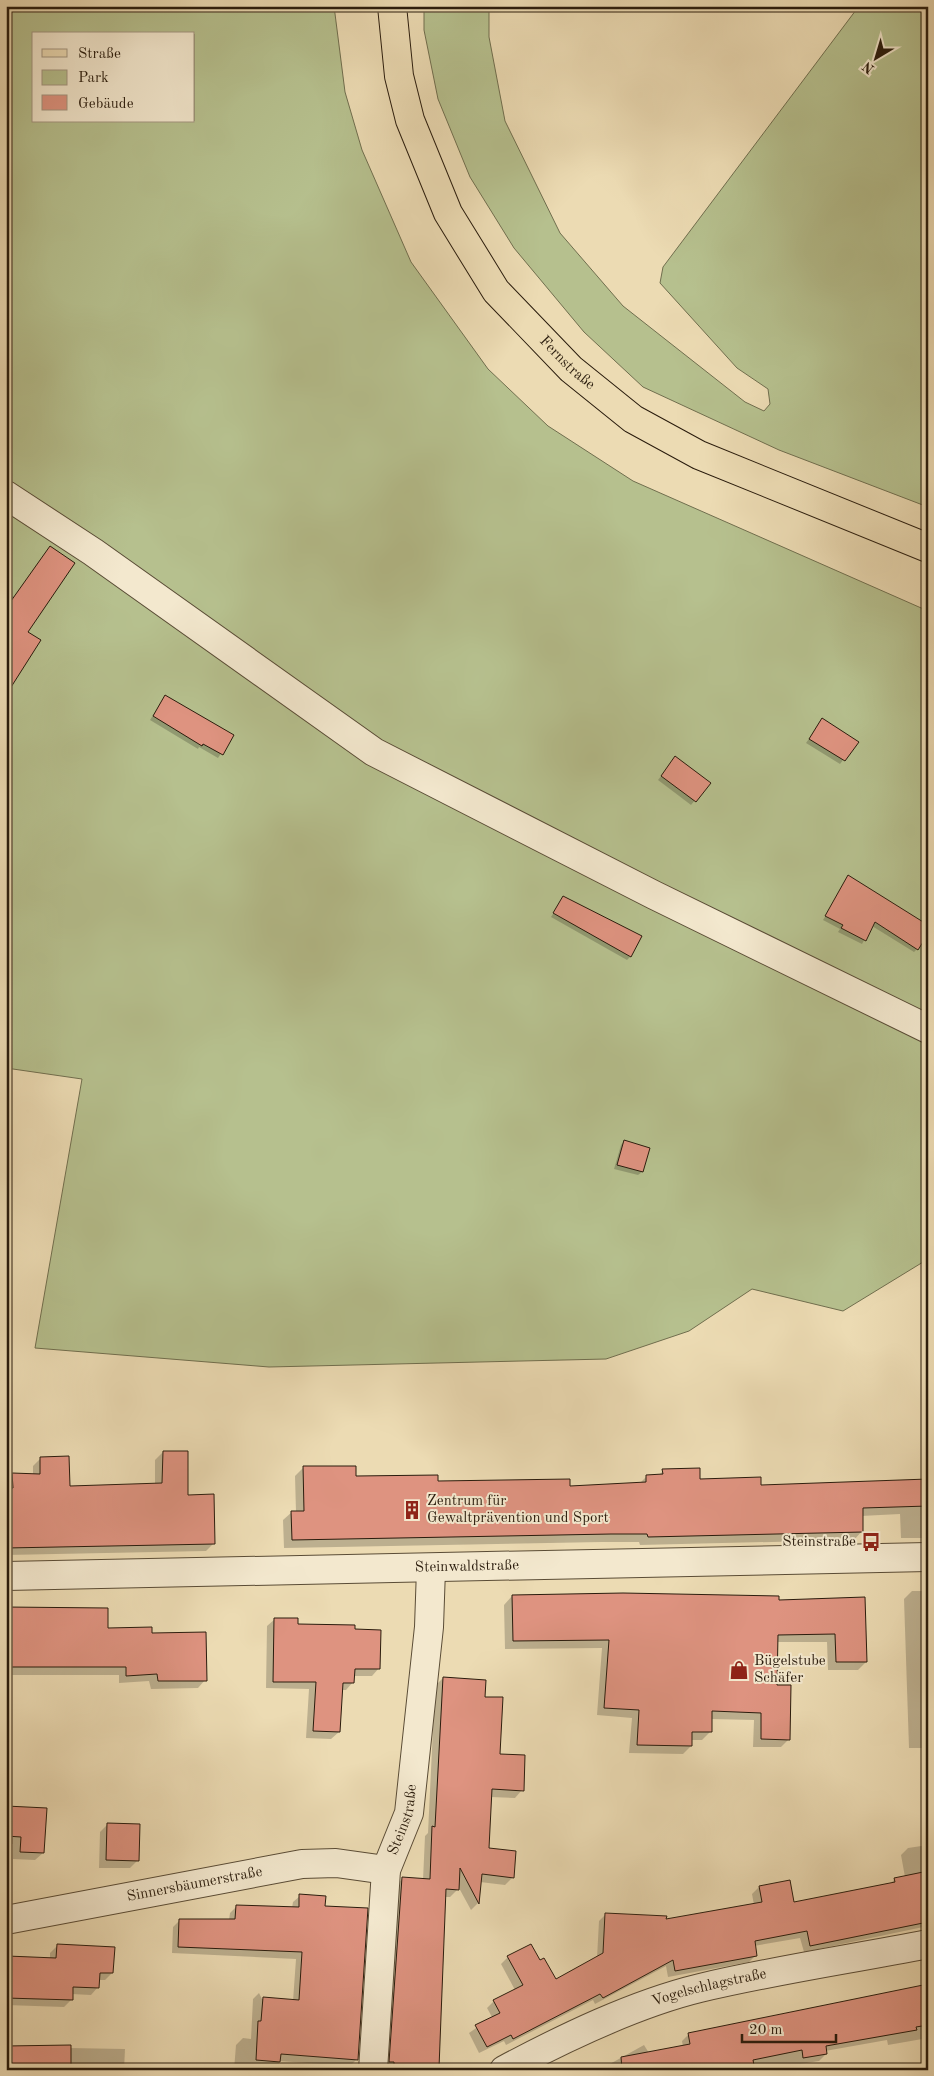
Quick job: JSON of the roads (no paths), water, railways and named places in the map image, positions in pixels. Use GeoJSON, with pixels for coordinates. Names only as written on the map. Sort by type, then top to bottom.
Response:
{"type":"FeatureCollection","features":[{"type":"Feature","properties":{"kind":"main road","name":"Fernstraße"},"geometry":{"type":"LineString","coordinates":[[392,6],[399,76],[410,120],[448,214],[496,291],[571,369],[633,419],[699,454],[928,548]]}},
{"type":"Feature","properties":{"kind":"street"},"geometry":{"type":"LineString","coordinates":[[6,495],[93,552],[374,752],[654,895],[928,1029]]}},
{"type":"Feature","properties":{"kind":"street","name":"Steinwaldstraße"},"geometry":{"type":"LineString","coordinates":[[6,1576],[431,1569],[928,1557]]}},
{"type":"Feature","properties":{"kind":"street","name":"Steinstraße"},"geometry":{"type":"LineString","coordinates":[[373,2070],[386,1870],[410,1813],[429,1627],[431,1569]]}},
{"type":"Feature","properties":{"kind":"street","name":"Sinnersbäumerstraße"},"geometry":{"type":"LineString","coordinates":[[6,1920],[302,1864],[336,1863],[386,1870]]}},
{"type":"Feature","properties":{"kind":"street","name":"Vogelschlagstraße"},"geometry":{"type":"LineString","coordinates":[[504,2070],[538,2052],[633,2010],[699,1988],[928,1944]]}},
{"type":"Feature","properties":{"kind":"place","name":"Zentrum für Gewaltprävention und Sport"},"geometry":{"type":"Point","coordinates":[412,1510]}},
{"type":"Feature","properties":{"kind":"place","name":"Steinstraße"},"geometry":{"type":"Point","coordinates":[871,1542]}},
{"type":"Feature","properties":{"kind":"place","name":"Bügelstube Schäfer"},"geometry":{"type":"Point","coordinates":[739,1670]}}]}
